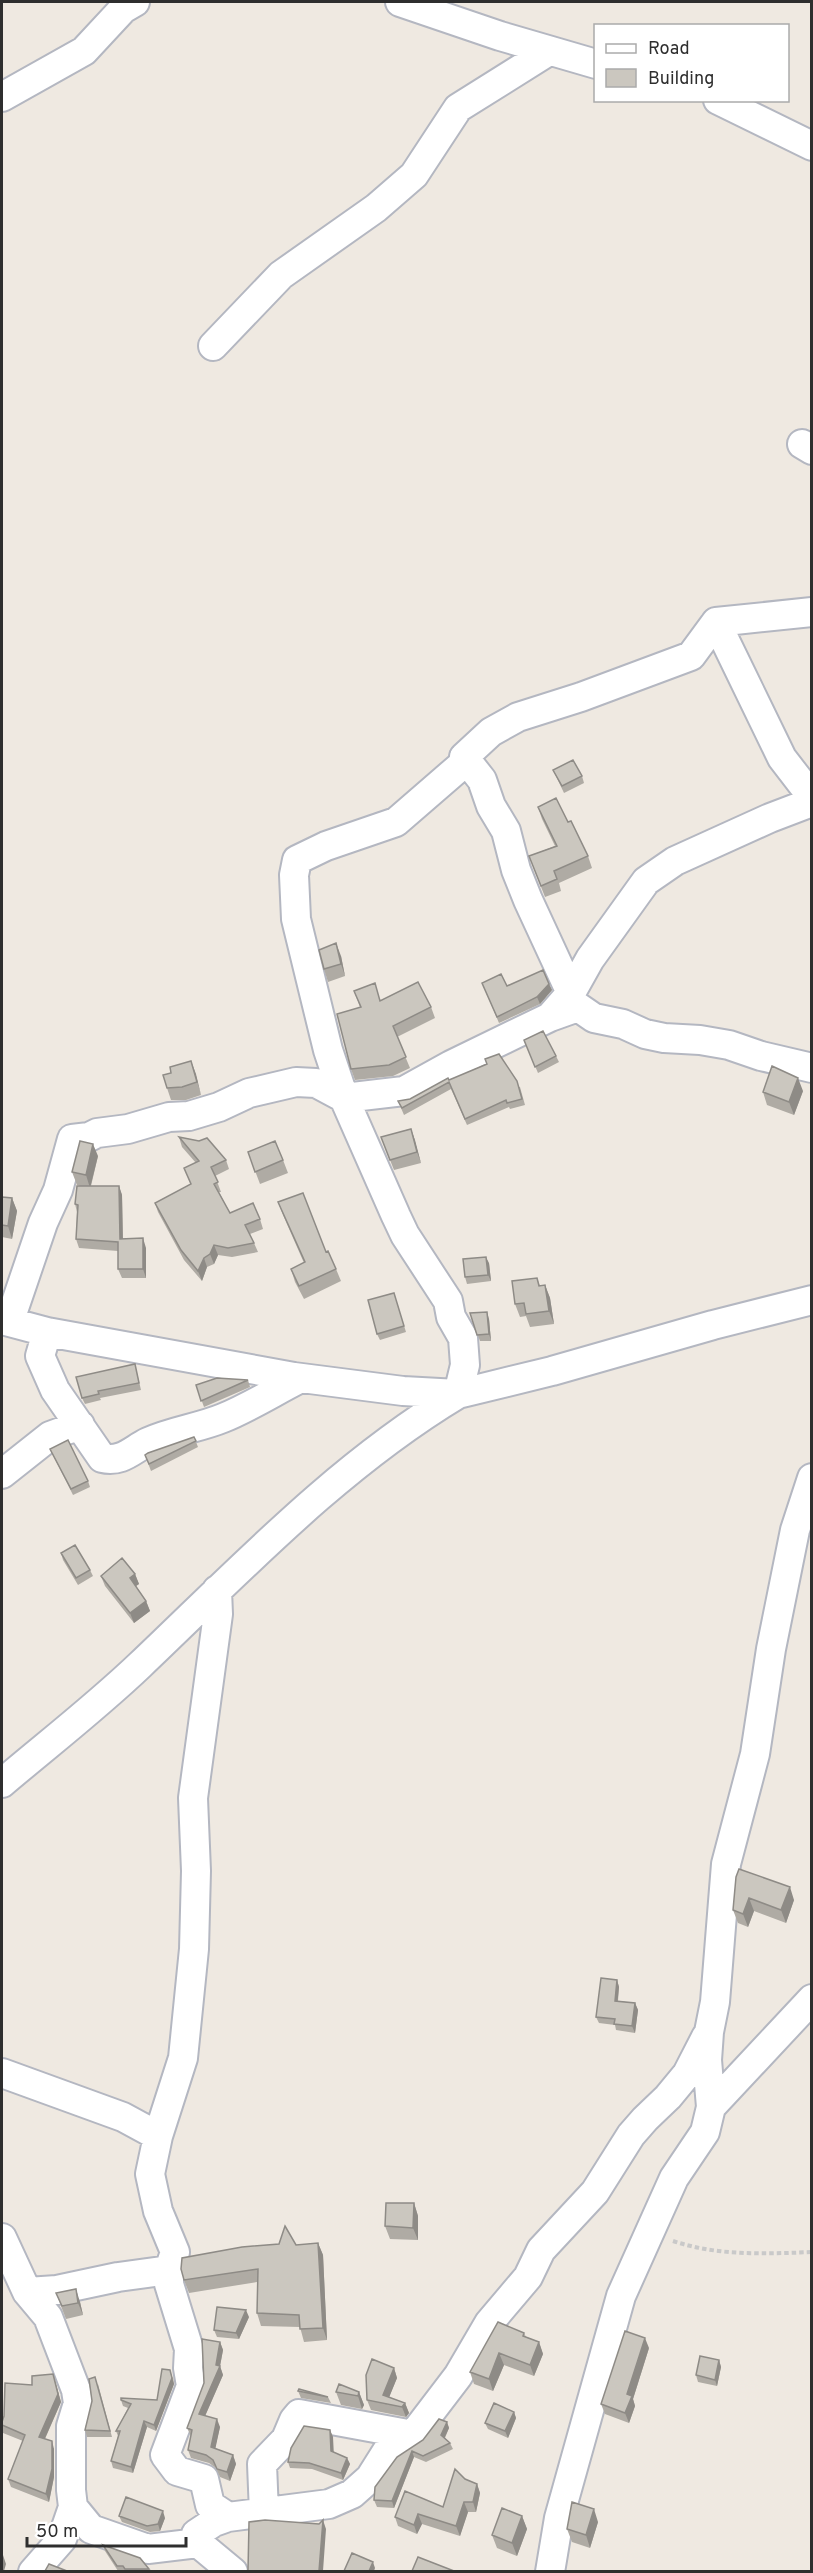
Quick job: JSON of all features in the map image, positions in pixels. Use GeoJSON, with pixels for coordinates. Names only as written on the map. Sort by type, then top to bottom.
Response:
{"type":"FeatureCollection","features":[{"type":"Feature","properties":{"kind":"street"},"geometry":{"type":"LineString","coordinates":[[2,97],[84,51],[123,9],[135,2]]}},
{"type":"Feature","properties":{"kind":"street"},"geometry":{"type":"LineString","coordinates":[[400,2],[594,63]]}},
{"type":"Feature","properties":{"kind":"street"},"geometry":{"type":"LineString","coordinates":[[213,346],[281,275],[376,208],[414,175],[458,108],[549,51]]}},
{"type":"Feature","properties":{"kind":"street"},"geometry":{"type":"LineString","coordinates":[[722,102],[812,146]]}},
{"type":"Feature","properties":{"kind":"street"},"geometry":{"type":"LineString","coordinates":[[458,1394],[465,1365],[463,1338],[451,1317],[447,1301],[405,1235],[344,1098],[327,1050],[296,919],[294,875],[297,860],[327,846],[396,822],[463,765],[464,757],[491,732],[518,717],[581,697],[691,656],[716,622],[812,612]]}},
{"type":"Feature","properties":{"kind":"street"},"geometry":{"type":"LineString","coordinates":[[716,622],[782,758],[812,797]]}},
{"type":"Feature","properties":{"kind":"street"},"geometry":{"type":"LineString","coordinates":[[464,757],[482,780],[491,806],[506,831],[516,870],[528,900],[571,993]]}},
{"type":"Feature","properties":{"kind":"street"},"geometry":{"type":"LineString","coordinates":[[550,1017],[571,993],[590,959],[646,881],[675,861],[770,818],[812,802]]}},
{"type":"Feature","properties":{"kind":"street"},"geometry":{"type":"LineString","coordinates":[[458,1394],[403,1391],[301,1378],[47,1332],[6,1320],[58,1190],[72,1139],[89,1137],[96,1132],[128,1129],[169,1117],[189,1116],[219,1107],[249,1093],[296,1082],[316,1083],[344,1098],[404,1091],[451,1065],[550,1017],[578,1007],[594,1018],[623,1024],[645,1034],[729,1045],[761,1056],[812,1068]]}},
{"type":"Feature","properties":{"kind":"street"},"geometry":{"type":"LineString","coordinates":[[2,1783],[138,1667],[285,1527],[376,1448],[412,1421],[458,1394],[552,1371],[713,1325],[812,1300]]}},
{"type":"Feature","properties":{"kind":"street"},"geometry":{"type":"LineString","coordinates":[[47,1332],[40,1356],[55,1390],[102,1458],[129,1455],[146,1442],[225,1418],[301,1378]]}},
{"type":"Feature","properties":{"kind":"street"},"geometry":{"type":"LineString","coordinates":[[2,1474],[50,1436],[80,1425]]}},
{"type":"Feature","properties":{"kind":"street"},"geometry":{"type":"LineString","coordinates":[[550,2571],[561,2508],[621,2296],[674,2178],[705,2132],[711,2107],[707,2060],[709,2032],[715,2002],[726,1864],[755,1754],[771,1649],[795,1530],[812,1478]]}},
{"type":"Feature","properties":{"kind":"street"},"geometry":{"type":"LineString","coordinates":[[218,1590],[218,1614],[193,1798],[196,1871],[194,1949],[183,2058],[158,2136],[150,2174],[158,2211],[175,2252],[169,2270],[169,2284],[189,2349],[188,2368],[192,2386],[165,2455],[183,2475],[204,2479],[210,2505],[228,2517]]}},
{"type":"Feature","properties":{"kind":"street"},"geometry":{"type":"LineString","coordinates":[[711,2107],[812,1999]]}},
{"type":"Feature","properties":{"kind":"street"},"geometry":{"type":"LineString","coordinates":[[233,2571],[198,2543],[196,2534],[214,2522],[228,2517],[329,2504],[352,2494],[370,2478],[387,2451],[413,2435],[458,2376],[489,2323],[528,2277],[542,2250],[595,2192],[631,2135],[687,2074],[709,2032]]}},
{"type":"Feature","properties":{"kind":"street"},"geometry":{"type":"LineString","coordinates":[[2,2073],[123,2117],[158,2136]]}},
{"type":"Feature","properties":{"kind":"street"},"geometry":{"type":"LineString","coordinates":[[2,2238],[27,2292],[48,2317],[76,2390],[78,2403],[71,2426],[71,2490],[74,2507],[91,2529],[148,2549],[198,2543]]}},
{"type":"Feature","properties":{"kind":"street"},"geometry":{"type":"LineString","coordinates":[[27,2292],[57,2290],[118,2277],[169,2270]]}},
{"type":"Feature","properties":{"kind":"street"},"geometry":{"type":"LineString","coordinates":[[264,2513],[262,2464],[286,2439],[299,2414],[413,2435]]}},
{"type":"Feature","properties":{"kind":"street"},"geometry":{"type":"LineString","coordinates":[[33,2571],[62,2539],[74,2507]]}},
{"type":"Feature","properties":{"kind":"path"},"geometry":{"type":"LineString","coordinates":[[649,2233],[699,2250],[761,2254],[812,2252]]}},
{"type":"Feature","properties":{"kind":"building"},"geometry":{"type":"Polygon","coordinates":[[[573,760],[582,776],[562,786],[553,770],[573,760]]]}},
{"type":"Feature","properties":{"kind":"building"},"geometry":{"type":"Polygon","coordinates":[[[556,798],[568,822],[571,821],[588,856],[554,871],[557,879],[541,886],[529,856],[557,846],[538,807],[556,798]]]}},
{"type":"Feature","properties":{"kind":"building"},"geometry":{"type":"Polygon","coordinates":[[[336,943],[341,964],[324,969],[319,950],[336,943]]]}},
{"type":"Feature","properties":{"kind":"building"},"geometry":{"type":"Polygon","coordinates":[[[543,970],[549,984],[537,997],[497,1017],[482,983],[501,974],[507,986],[543,970]]]}},
{"type":"Feature","properties":{"kind":"building"},"geometry":{"type":"Polygon","coordinates":[[[418,982],[431,1007],[393,1026],[406,1057],[389,1065],[351,1069],[337,1014],[361,1007],[354,991],[375,983],[380,1001],[418,982]]]}},
{"type":"Feature","properties":{"kind":"building"},"geometry":{"type":"Polygon","coordinates":[[[543,1031],[556,1056],[535,1067],[524,1040],[543,1031]]]}},
{"type":"Feature","properties":{"kind":"building"},"geometry":{"type":"Polygon","coordinates":[[[499,1054],[517,1081],[522,1099],[507,1103],[506,1100],[465,1119],[449,1082],[402,1108],[398,1101],[410,1099],[448,1078],[449,1080],[487,1064],[485,1059],[499,1054]]]}},
{"type":"Feature","properties":{"kind":"building"},"geometry":{"type":"Polygon","coordinates":[[[191,1061],[197,1082],[182,1087],[167,1088],[163,1075],[171,1073],[170,1067],[191,1061]]]}},
{"type":"Feature","properties":{"kind":"building"},"geometry":{"type":"Polygon","coordinates":[[[772,1066],[798,1078],[789,1102],[763,1092],[772,1066]]]}},
{"type":"Feature","properties":{"kind":"building"},"geometry":{"type":"Polygon","coordinates":[[[411,1129],[417,1152],[390,1160],[381,1137],[411,1129]]]}},
{"type":"Feature","properties":{"kind":"building"},"geometry":{"type":"Polygon","coordinates":[[[179,1137],[199,1141],[207,1138],[226,1160],[211,1167],[218,1182],[214,1184],[230,1213],[253,1203],[260,1219],[245,1225],[254,1243],[228,1248],[214,1245],[198,1271],[181,1250],[155,1203],[191,1184],[184,1168],[199,1161],[179,1137]]]}},
{"type":"Feature","properties":{"kind":"building"},"geometry":{"type":"Polygon","coordinates":[[[80,1141],[93,1144],[86,1175],[72,1172],[80,1141]]]}},
{"type":"Feature","properties":{"kind":"building"},"geometry":{"type":"Polygon","coordinates":[[[275,1141],[283,1160],[255,1172],[248,1152],[275,1141]]]}},
{"type":"Feature","properties":{"kind":"building"},"geometry":{"type":"Polygon","coordinates":[[[77,1186],[119,1186],[120,1239],[143,1238],[143,1269],[118,1269],[118,1242],[76,1239],[77,1186]]]}},
{"type":"Feature","properties":{"kind":"building"},"geometry":{"type":"Polygon","coordinates":[[[303,1193],[326,1252],[328,1251],[336,1269],[299,1286],[291,1269],[305,1262],[278,1202],[303,1193]]]}},
{"type":"Feature","properties":{"kind":"building"},"geometry":{"type":"Polygon","coordinates":[[[2,1197],[12,1198],[8,1226],[2,1225],[2,1197]]]}},
{"type":"Feature","properties":{"kind":"building"},"geometry":{"type":"Polygon","coordinates":[[[486,1257],[488,1275],[465,1277],[463,1259],[486,1257]]]}},
{"type":"Feature","properties":{"kind":"building"},"geometry":{"type":"Polygon","coordinates":[[[537,1278],[539,1286],[545,1285],[549,1311],[526,1314],[524,1303],[515,1304],[512,1281],[537,1278]]]}},
{"type":"Feature","properties":{"kind":"building"},"geometry":{"type":"Polygon","coordinates":[[[394,1293],[404,1326],[377,1334],[368,1300],[394,1293]]]}},
{"type":"Feature","properties":{"kind":"building"},"geometry":{"type":"Polygon","coordinates":[[[487,1312],[489,1334],[477,1335],[470,1313],[487,1312]]]}},
{"type":"Feature","properties":{"kind":"building"},"geometry":{"type":"Polygon","coordinates":[[[135,1364],[139,1383],[98,1391],[99,1394],[82,1398],[76,1377],[135,1364]]]}},
{"type":"Feature","properties":{"kind":"building"},"geometry":{"type":"Polygon","coordinates":[[[217,1378],[248,1380],[201,1401],[196,1385],[217,1378]]]}},
{"type":"Feature","properties":{"kind":"building"},"geometry":{"type":"Polygon","coordinates":[[[194,1437],[196,1441],[149,1464],[145,1455],[148,1453],[194,1437]]]}},
{"type":"Feature","properties":{"kind":"building"},"geometry":{"type":"Polygon","coordinates":[[[68,1440],[88,1481],[71,1489],[50,1449],[68,1440]]]}},
{"type":"Feature","properties":{"kind":"building"},"geometry":{"type":"Polygon","coordinates":[[[75,1545],[90,1570],[76,1578],[61,1553],[75,1545]]]}},
{"type":"Feature","properties":{"kind":"building"},"geometry":{"type":"Polygon","coordinates":[[[122,1558],[135,1574],[130,1578],[146,1601],[130,1613],[101,1576],[122,1558]]]}},
{"type":"Feature","properties":{"kind":"building"},"geometry":{"type":"Polygon","coordinates":[[[739,1869],[790,1887],[781,1910],[749,1898],[743,1914],[733,1910],[736,1877],[739,1869]]]}},
{"type":"Feature","properties":{"kind":"building"},"geometry":{"type":"Polygon","coordinates":[[[601,1978],[617,1980],[615,2001],[635,2003],[632,2026],[614,2024],[615,2019],[596,2017],[601,1978]]]}},
{"type":"Feature","properties":{"kind":"building"},"geometry":{"type":"Polygon","coordinates":[[[386,2203],[414,2203],[413,2228],[385,2226],[386,2203]]]}},
{"type":"Feature","properties":{"kind":"building"},"geometry":{"type":"Polygon","coordinates":[[[285,2226],[296,2245],[318,2243],[323,2328],[300,2329],[299,2315],[257,2313],[258,2269],[184,2280],[181,2269],[182,2258],[242,2247],[279,2244],[285,2226]]]}},
{"type":"Feature","properties":{"kind":"building"},"geometry":{"type":"Polygon","coordinates":[[[76,2289],[78,2303],[62,2306],[56,2293],[76,2289]]]}},
{"type":"Feature","properties":{"kind":"building"},"geometry":{"type":"Polygon","coordinates":[[[217,2307],[246,2310],[236,2333],[214,2330],[217,2307]]]}},
{"type":"Feature","properties":{"kind":"building"},"geometry":{"type":"Polygon","coordinates":[[[498,2322],[539,2342],[530,2365],[499,2353],[489,2379],[470,2372],[498,2322]]]}},
{"type":"Feature","properties":{"kind":"building"},"geometry":{"type":"Polygon","coordinates":[[[625,2331],[645,2338],[627,2394],[632,2396],[625,2413],[601,2404],[625,2331]]]}},
{"type":"Feature","properties":{"kind":"building"},"geometry":{"type":"Polygon","coordinates":[[[202,2339],[220,2342],[216,2365],[220,2366],[199,2414],[217,2419],[211,2447],[233,2455],[227,2472],[217,2469],[213,2460],[206,2455],[188,2450],[192,2430],[187,2428],[204,2383],[202,2339]]]}},
{"type":"Feature","properties":{"kind":"building"},"geometry":{"type":"Polygon","coordinates":[[[700,2356],[719,2360],[715,2380],[696,2375],[700,2356]]]}},
{"type":"Feature","properties":{"kind":"building"},"geometry":{"type":"Polygon","coordinates":[[[372,2359],[394,2368],[383,2395],[405,2403],[402,2407],[367,2400],[366,2375],[372,2359]]]}},
{"type":"Feature","properties":{"kind":"building"},"geometry":{"type":"Polygon","coordinates":[[[162,2369],[170,2370],[172,2378],[154,2425],[144,2421],[131,2467],[111,2461],[120,2431],[116,2431],[131,2404],[121,2398],[157,2400],[162,2369]]]}},
{"type":"Feature","properties":{"kind":"building"},"geometry":{"type":"Polygon","coordinates":[[[53,2374],[58,2394],[39,2437],[52,2441],[52,2469],[46,2494],[8,2479],[25,2435],[2,2425],[2,2422],[5,2383],[32,2385],[32,2376],[53,2374]]]}},
{"type":"Feature","properties":{"kind":"building"},"geometry":{"type":"Polygon","coordinates":[[[95,2377],[110,2431],[85,2430],[92,2401],[89,2379],[95,2377]]]}},
{"type":"Feature","properties":{"kind":"building"},"geometry":{"type":"Polygon","coordinates":[[[339,2384],[359,2392],[358,2396],[336,2392],[339,2384]]]}},
{"type":"Feature","properties":{"kind":"building"},"geometry":{"type":"Polygon","coordinates":[[[299,2389],[328,2397],[298,2391],[299,2389]]]}},
{"type":"Feature","properties":{"kind":"building"},"geometry":{"type":"Polygon","coordinates":[[[494,2403],[514,2412],[505,2431],[485,2423],[494,2403]]]}},
{"type":"Feature","properties":{"kind":"building"},"geometry":{"type":"Polygon","coordinates":[[[439,2419],[447,2422],[441,2435],[450,2443],[423,2456],[412,2451],[392,2501],[374,2500],[375,2487],[397,2457],[423,2440],[439,2419]]]}},
{"type":"Feature","properties":{"kind":"building"},"geometry":{"type":"Polygon","coordinates":[[[304,2426],[330,2430],[331,2451],[347,2458],[341,2473],[309,2463],[288,2462],[291,2448],[304,2426]]]}},
{"type":"Feature","properties":{"kind":"building"},"geometry":{"type":"Polygon","coordinates":[[[455,2469],[465,2479],[477,2484],[473,2502],[464,2502],[456,2526],[418,2514],[414,2525],[395,2517],[405,2491],[443,2507],[455,2469]]]}},
{"type":"Feature","properties":{"kind":"building"},"geometry":{"type":"Polygon","coordinates":[[[126,2497],[163,2511],[158,2524],[147,2526],[119,2516],[126,2497]]]}},
{"type":"Feature","properties":{"kind":"building"},"geometry":{"type":"Polygon","coordinates":[[[572,2502],[594,2509],[586,2535],[567,2529],[572,2502]]]}},
{"type":"Feature","properties":{"kind":"building"},"geometry":{"type":"Polygon","coordinates":[[[502,2508],[522,2516],[512,2543],[492,2535],[502,2508]]]}},
{"type":"Feature","properties":{"kind":"building"},"geometry":{"type":"Polygon","coordinates":[[[265,2520],[319,2524],[323,2520],[319,2571],[248,2571],[249,2522],[265,2520]]]}},
{"type":"Feature","properties":{"kind":"building"},"geometry":{"type":"Polygon","coordinates":[[[103,2545],[140,2558],[149,2569],[125,2569],[123,2566],[117,2566],[103,2545]]]}},
{"type":"Feature","properties":{"kind":"building"},"geometry":{"type":"Polygon","coordinates":[[[352,2553],[373,2562],[369,2571],[344,2571],[352,2553]]]}},
{"type":"Feature","properties":{"kind":"building"},"geometry":{"type":"Polygon","coordinates":[[[418,2557],[454,2571],[412,2571],[418,2557]]]}},
{"type":"Feature","properties":{"kind":"building"},"geometry":{"type":"Polygon","coordinates":[[[49,2564],[67,2571],[45,2571],[49,2564]]]}}]}
